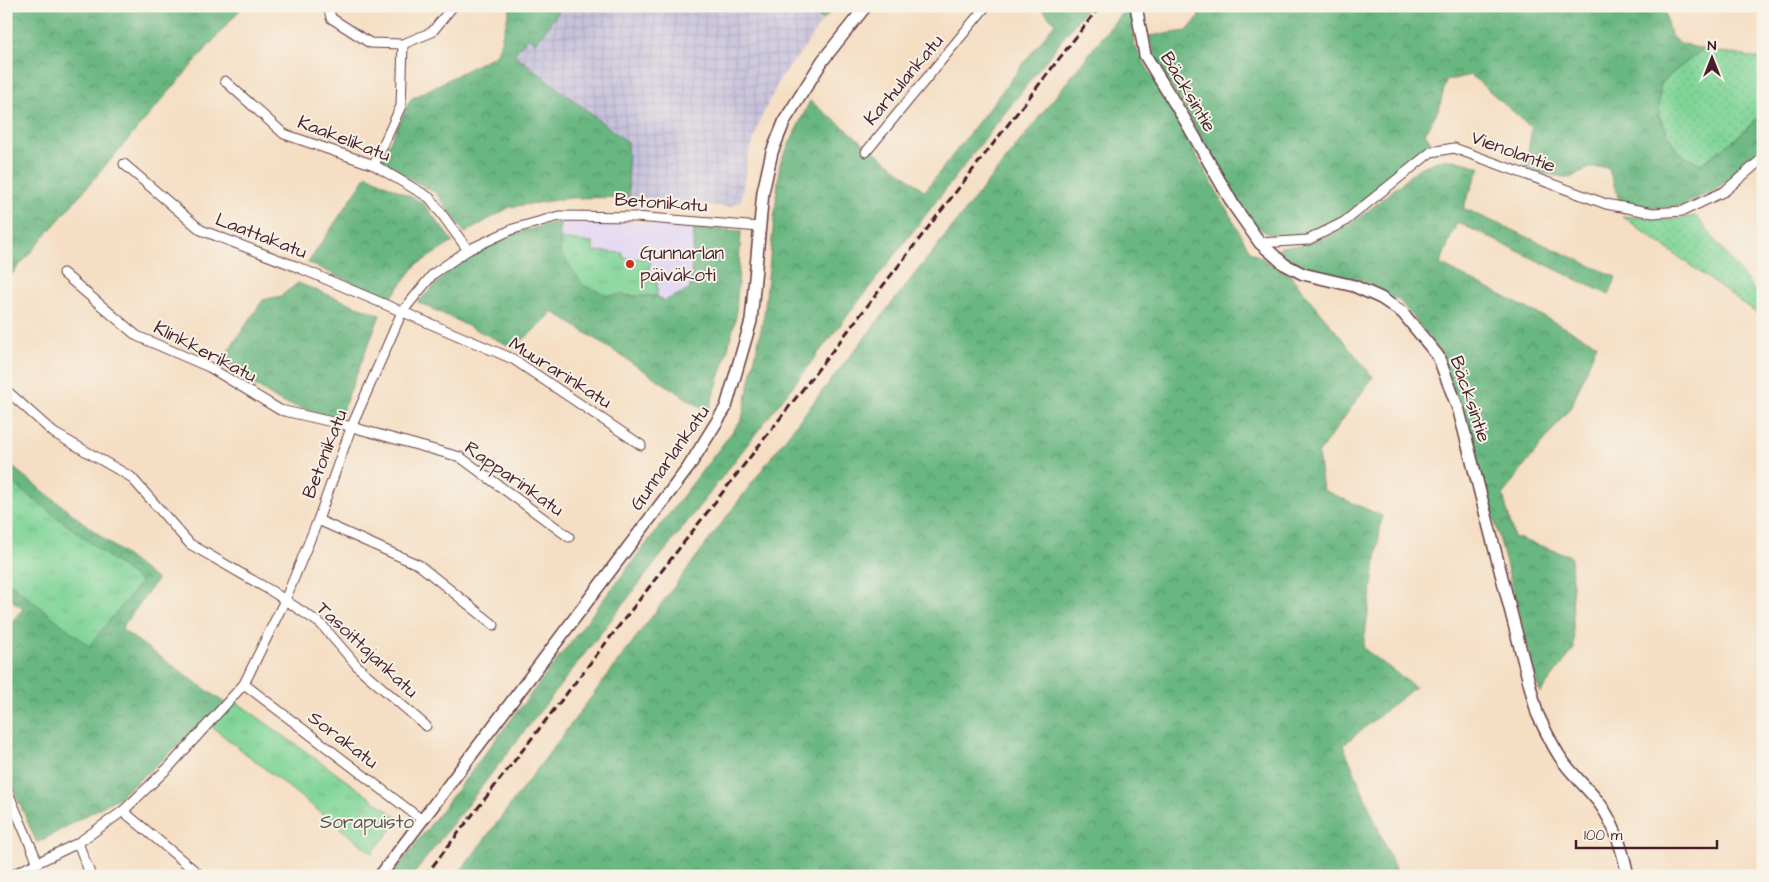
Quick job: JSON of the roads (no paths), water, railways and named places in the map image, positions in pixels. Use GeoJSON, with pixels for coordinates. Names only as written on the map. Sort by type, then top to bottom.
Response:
{"type":"FeatureCollection","features":[{"type":"Feature","properties":{"kind":"street"},"geometry":{"type":"LineString","coordinates":[[332,6],[329,9],[331,18],[370,43],[403,44],[432,32],[453,6]]}},
{"type":"Feature","properties":{"kind":"street","name":"Gunnarlankatu"},"geometry":{"type":"LineString","coordinates":[[380,876],[688,468],[722,414],[729,398],[751,321],[767,172],[779,131],[823,60],[866,6]]}},
{"type":"Feature","properties":{"kind":"street","name":"Karhulankatu"},"geometry":{"type":"LineString","coordinates":[[866,152],[986,6]]}},
{"type":"Feature","properties":{"kind":"street","name":"Bäcksintie"},"geometry":{"type":"LineString","coordinates":[[1136,6],[1145,55],[1234,206],[1260,244],[1284,264],[1303,274],[1354,286],[1381,298],[1403,313],[1438,356],[1459,412],[1537,713],[1561,759],[1601,805],[1614,830],[1624,856],[1628,876]]}},
{"type":"Feature","properties":{"kind":"street"},"geometry":{"type":"LineString","coordinates":[[374,165],[401,106],[403,44]]}},
{"type":"Feature","properties":{"kind":"street","name":"Kaakelikatu"},"geometry":{"type":"LineString","coordinates":[[225,81],[284,134],[374,165],[430,198],[468,250]]}},
{"type":"Feature","properties":{"kind":"street","name":"Vienolantie"},"geometry":{"type":"LineString","coordinates":[[1260,244],[1308,240],[1344,222],[1431,152],[1454,148],[1606,204],[1653,213],[1683,211],[1725,190],[1763,158]]}},
{"type":"Feature","properties":{"kind":"street","name":"Laattakatu"},"geometry":{"type":"LineString","coordinates":[[124,164],[201,230],[295,266],[402,312]]}},
{"type":"Feature","properties":{"kind":"street","name":"Betonikatu"},"geometry":{"type":"LineString","coordinates":[[10,876],[78,843],[123,811],[170,766],[244,684],[285,600],[318,520],[351,428],[402,312],[433,274],[468,250],[513,229],[560,216],[636,217],[760,227]]}},
{"type":"Feature","properties":{"kind":"street","name":"Klinkkerikatu"},"geometry":{"type":"LineString","coordinates":[[63,272],[137,336],[209,367],[280,410],[351,428]]}},
{"type":"Feature","properties":{"kind":"street","name":"Muurarinkatu"},"geometry":{"type":"LineString","coordinates":[[402,312],[513,359],[641,445]]}},
{"type":"Feature","properties":{"kind":"street","name":"Tasoittajankatu"},"geometry":{"type":"LineString","coordinates":[[6,390],[54,433],[131,477],[190,544],[285,600],[321,624],[359,668],[426,726]]}},
{"type":"Feature","properties":{"kind":"street","name":"Rapparinkatu"},"geometry":{"type":"LineString","coordinates":[[351,428],[460,458],[569,537]]}},
{"type":"Feature","properties":{"kind":"street"},"geometry":{"type":"LineString","coordinates":[[318,520],[419,565],[494,625]]}},
{"type":"Feature","properties":{"kind":"street","name":"Sorakatu"},"geometry":{"type":"LineString","coordinates":[[244,684],[422,820]]}},
{"type":"Feature","properties":{"kind":"street"},"geometry":{"type":"LineString","coordinates":[[6,788],[38,863]]}},
{"type":"Feature","properties":{"kind":"street"},"geometry":{"type":"LineString","coordinates":[[123,811],[200,876]]}},
{"type":"Feature","properties":{"kind":"street"},"geometry":{"type":"LineString","coordinates":[[78,843],[91,876]]}},
{"type":"Feature","properties":{"kind":"railway"},"geometry":{"type":"LineString","coordinates":[[425,876],[1100,6]]}},
{"type":"Feature","properties":{"kind":"place","name":"Gunnarlan päiväkoti"},"geometry":{"type":"Point","coordinates":[630,264]}},
{"type":"Feature","properties":{"kind":"park label","name":"Sorapuisto"},"geometry":{"type":"Point","coordinates":[367,822]}}]}
